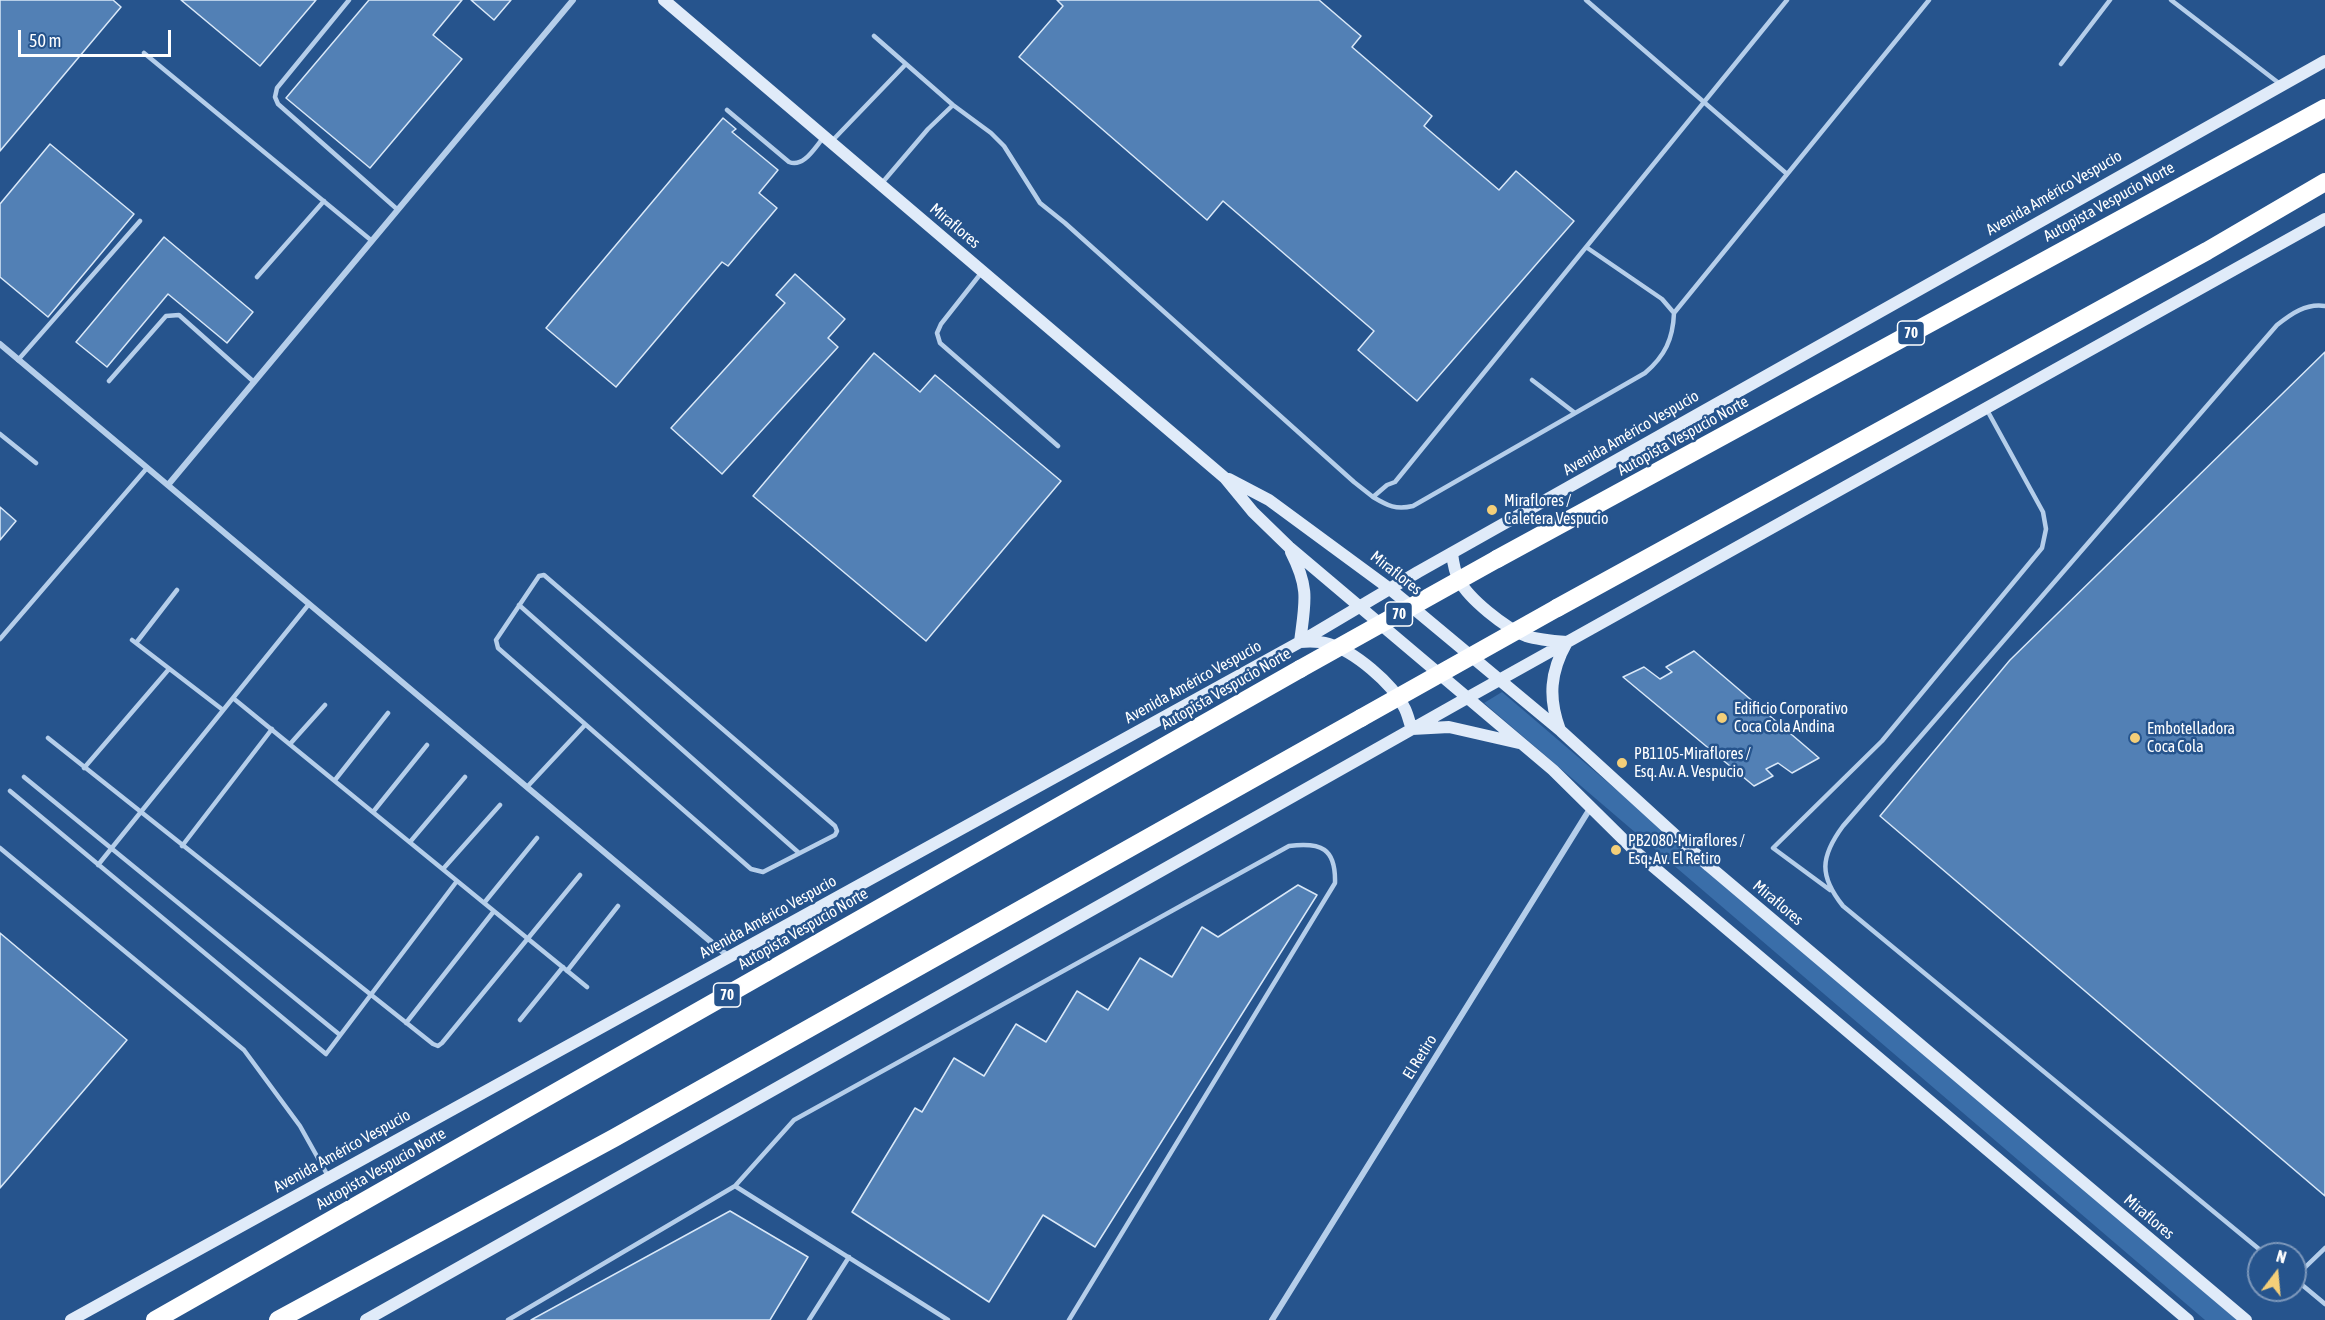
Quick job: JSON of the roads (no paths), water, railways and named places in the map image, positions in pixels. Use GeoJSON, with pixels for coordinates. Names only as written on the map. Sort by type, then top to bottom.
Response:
{"type":"FeatureCollection","features":[{"type":"Feature","properties":{"kind":"highway","name":"Autopista Vespucio Norte"},"geometry":{"type":"LineString","coordinates":[[155,1320],[1300,669],[1497,559],[2325,108]]}},
{"type":"Feature","properties":{"kind":"highway"},"geometry":{"type":"LineString","coordinates":[[278,1320],[614,1138],[1360,718],[2207,251],[2325,182]]}},
{"type":"Feature","properties":{"kind":"main road","name":"Miraflores"},"geometry":{"type":"LineString","coordinates":[[664,0],[1225,478],[1252,512],[1289,547],[1359,609],[1523,744],[1636,852],[2188,1320]]}},
{"type":"Feature","properties":{"kind":"main road","name":"Avenida Américo Vespucio"},"geometry":{"type":"LineString","coordinates":[[70,1320],[1300,642],[1452,553],[2280,84],[2325,61]]}},
{"type":"Feature","properties":{"kind":"main road"},"geometry":{"type":"LineString","coordinates":[[366,1320],[1500,679],[1987,410],[2325,219]]}},
{"type":"Feature","properties":{"kind":"main road","name":"Miraflores"},"geometry":{"type":"LineString","coordinates":[[1225,478],[1269,500],[1390,589],[1500,679],[1561,731],[1709,866],[2246,1320]]}},
{"type":"Feature","properties":{"kind":"main road"},"geometry":{"type":"LineString","coordinates":[[1289,547],[1302,574],[1306,595],[1300,642],[1329,644],[1352,655],[1388,684],[1405,709],[1412,729]]}},
{"type":"Feature","properties":{"kind":"main road"},"geometry":{"type":"LineString","coordinates":[[1452,553],[1455,571],[1465,589],[1505,625],[1536,639],[1567,642]]}},
{"type":"Feature","properties":{"kind":"main road"},"geometry":{"type":"LineString","coordinates":[[1561,731],[1554,714],[1551,686],[1558,657],[1567,642]]}},
{"type":"Feature","properties":{"kind":"main road"},"geometry":{"type":"LineString","coordinates":[[1412,729],[1449,727],[1523,744]]}},
{"type":"Feature","properties":{"kind":"street"},"geometry":{"type":"LineString","coordinates":[[168,485],[573,0]]}},
{"type":"Feature","properties":{"kind":"street"},"geometry":{"type":"LineString","coordinates":[[0,344],[729,957]]}},
{"type":"Feature","properties":{"kind":"street","name":"El Retiro"},"geometry":{"type":"LineString","coordinates":[[1272,1320],[1591,807]]}},
{"type":"Feature","properties":{"kind":"lane"},"geometry":{"type":"LineString","coordinates":[[349,0],[277,88],[275,97],[279,104],[398,210]]}},
{"type":"Feature","properties":{"kind":"lane"},"geometry":{"type":"LineString","coordinates":[[1586,0],[1787,174]]}},
{"type":"Feature","properties":{"kind":"lane"},"geometry":{"type":"LineString","coordinates":[[1373,497],[1386,484],[1395,482],[1787,0]]}},
{"type":"Feature","properties":{"kind":"lane"},"geometry":{"type":"LineString","coordinates":[[874,36],[1004,146],[1040,203],[1065,222],[1354,482],[1388,506],[1399,509],[1413,506],[1645,373],[1656,363],[1669,346],[1674,330],[1674,313],[1929,0]]}},
{"type":"Feature","properties":{"kind":"lane"},"geometry":{"type":"LineString","coordinates":[[2061,64],[2110,0]]}},
{"type":"Feature","properties":{"kind":"lane"},"geometry":{"type":"LineString","coordinates":[[2171,0],[2280,84]]}},
{"type":"Feature","properties":{"kind":"lane"},"geometry":{"type":"LineString","coordinates":[[144,52],[372,241]]}},
{"type":"Feature","properties":{"kind":"lane"},"geometry":{"type":"LineString","coordinates":[[727,110],[789,162],[795,165],[801,164],[906,64]]}},
{"type":"Feature","properties":{"kind":"lane"},"geometry":{"type":"LineString","coordinates":[[881,185],[928,129],[953,105]]}},
{"type":"Feature","properties":{"kind":"lane"},"geometry":{"type":"LineString","coordinates":[[256,277],[324,201]]}},
{"type":"Feature","properties":{"kind":"lane"},"geometry":{"type":"LineString","coordinates":[[18,360],[140,221]]}},
{"type":"Feature","properties":{"kind":"lane"},"geometry":{"type":"LineString","coordinates":[[1586,247],[1662,299],[1674,313]]}},
{"type":"Feature","properties":{"kind":"lane"},"geometry":{"type":"LineString","coordinates":[[983,272],[940,324],[937,333],[940,343],[1058,446]]}},
{"type":"Feature","properties":{"kind":"lane"},"geometry":{"type":"LineString","coordinates":[[1830,890],[1824,870],[1827,853],[1832,840],[1843,826],[2277,325],[2295,311],[2317,304],[2325,306]]}},
{"type":"Feature","properties":{"kind":"lane"},"geometry":{"type":"LineString","coordinates":[[109,381],[166,316],[172,314],[179,315],[254,382]]}},
{"type":"Feature","properties":{"kind":"lane"},"geometry":{"type":"LineString","coordinates":[[1532,380],[1575,413]]}},
{"type":"Feature","properties":{"kind":"lane"},"geometry":{"type":"LineString","coordinates":[[1987,410],[2043,512],[2046,529],[2042,548],[1882,741],[1773,848],[1830,890],[1843,906],[2250,1242]]}},
{"type":"Feature","properties":{"kind":"lane"},"geometry":{"type":"LineString","coordinates":[[0,434],[36,463]]}},
{"type":"Feature","properties":{"kind":"lane"},"geometry":{"type":"LineString","coordinates":[[0,639],[147,468]]}},
{"type":"Feature","properties":{"kind":"lane"},"geometry":{"type":"LineString","coordinates":[[544,574],[549,577],[836,826],[835,835],[763,872],[751,869],[496,645],[496,640],[519,605],[538,576],[544,574]]}},
{"type":"Feature","properties":{"kind":"lane"},"geometry":{"type":"LineString","coordinates":[[177,590],[134,642],[223,710]]}},
{"type":"Feature","properties":{"kind":"lane"},"geometry":{"type":"LineString","coordinates":[[98,865],[309,604]]}},
{"type":"Feature","properties":{"kind":"lane"},"geometry":{"type":"LineString","coordinates":[[519,605],[799,853]]}},
{"type":"Feature","properties":{"kind":"lane"},"geometry":{"type":"LineString","coordinates":[[84,768],[169,669]]}},
{"type":"Feature","properties":{"kind":"lane"},"geometry":{"type":"LineString","coordinates":[[233,698],[587,987]]}},
{"type":"Feature","properties":{"kind":"lane"},"geometry":{"type":"LineString","coordinates":[[290,744],[325,705]]}},
{"type":"Feature","properties":{"kind":"lane"},"geometry":{"type":"LineString","coordinates":[[335,780],[388,713]]}},
{"type":"Feature","properties":{"kind":"lane"},"geometry":{"type":"LineString","coordinates":[[527,787],[585,725]]}},
{"type":"Feature","properties":{"kind":"lane"},"geometry":{"type":"LineString","coordinates":[[182,846],[272,729]]}},
{"type":"Feature","properties":{"kind":"lane"},"geometry":{"type":"LineString","coordinates":[[48,738],[369,995],[438,1046],[579,875]]}},
{"type":"Feature","properties":{"kind":"lane"},"geometry":{"type":"LineString","coordinates":[[373,812],[427,745]]}},
{"type":"Feature","properties":{"kind":"lane"},"geometry":{"type":"LineString","coordinates":[[24,777],[340,1035]]}},
{"type":"Feature","properties":{"kind":"lane"},"geometry":{"type":"LineString","coordinates":[[410,842],[465,777]]}},
{"type":"Feature","properties":{"kind":"lane"},"geometry":{"type":"LineString","coordinates":[[10,791],[325,1053],[457,881]]}},
{"type":"Feature","properties":{"kind":"lane"},"geometry":{"type":"LineString","coordinates":[[443,869],[500,805]]}},
{"type":"Feature","properties":{"kind":"lane"},"geometry":{"type":"LineString","coordinates":[[484,903],[537,838]]}},
{"type":"Feature","properties":{"kind":"lane"},"geometry":{"type":"LineString","coordinates":[[508,1320],[735,1186],[794,1120],[1290,846],[1311,843],[1326,851],[1335,867],[1335,883],[1069,1320]]}},
{"type":"Feature","properties":{"kind":"lane"},"geometry":{"type":"LineString","coordinates":[[0,848],[244,1050],[300,1126],[329,1178]]}},
{"type":"Feature","properties":{"kind":"lane"},"geometry":{"type":"LineString","coordinates":[[520,1020],[618,906]]}},
{"type":"Feature","properties":{"kind":"lane"},"geometry":{"type":"LineString","coordinates":[[406,1023],[494,911]]}},
{"type":"Feature","properties":{"kind":"lane"},"geometry":{"type":"LineString","coordinates":[[735,1186],[948,1320]]}},
{"type":"Feature","properties":{"kind":"lane"},"geometry":{"type":"LineString","coordinates":[[2307,1266],[2325,1248]]}},
{"type":"Feature","properties":{"kind":"lane"},"geometry":{"type":"LineString","coordinates":[[809,1320],[849,1257]]}},
{"type":"Feature","properties":{"kind":"lane"},"geometry":{"type":"LineString","coordinates":[[2307,1288],[2325,1304]]}},
{"type":"Feature","properties":{"kind":"place","name":"Miraflores / Caletera Vespucio"},"geometry":{"type":"Point","coordinates":[1492,510]}},
{"type":"Feature","properties":{"kind":"place","name":"Edificio Corporativo Coca Cola Andina"},"geometry":{"type":"Point","coordinates":[1722,718]}},
{"type":"Feature","properties":{"kind":"place","name":"Embotelladora Coca Cola"},"geometry":{"type":"Point","coordinates":[2135,738]}},
{"type":"Feature","properties":{"kind":"place","name":"PB1105-Miraflores / Esq. Av. A. Vespucio"},"geometry":{"type":"Point","coordinates":[1622,763]}},
{"type":"Feature","properties":{"kind":"place","name":"PB2080-Miraflores / Esq. Av. El Retiro"},"geometry":{"type":"Point","coordinates":[1616,850]}}]}
